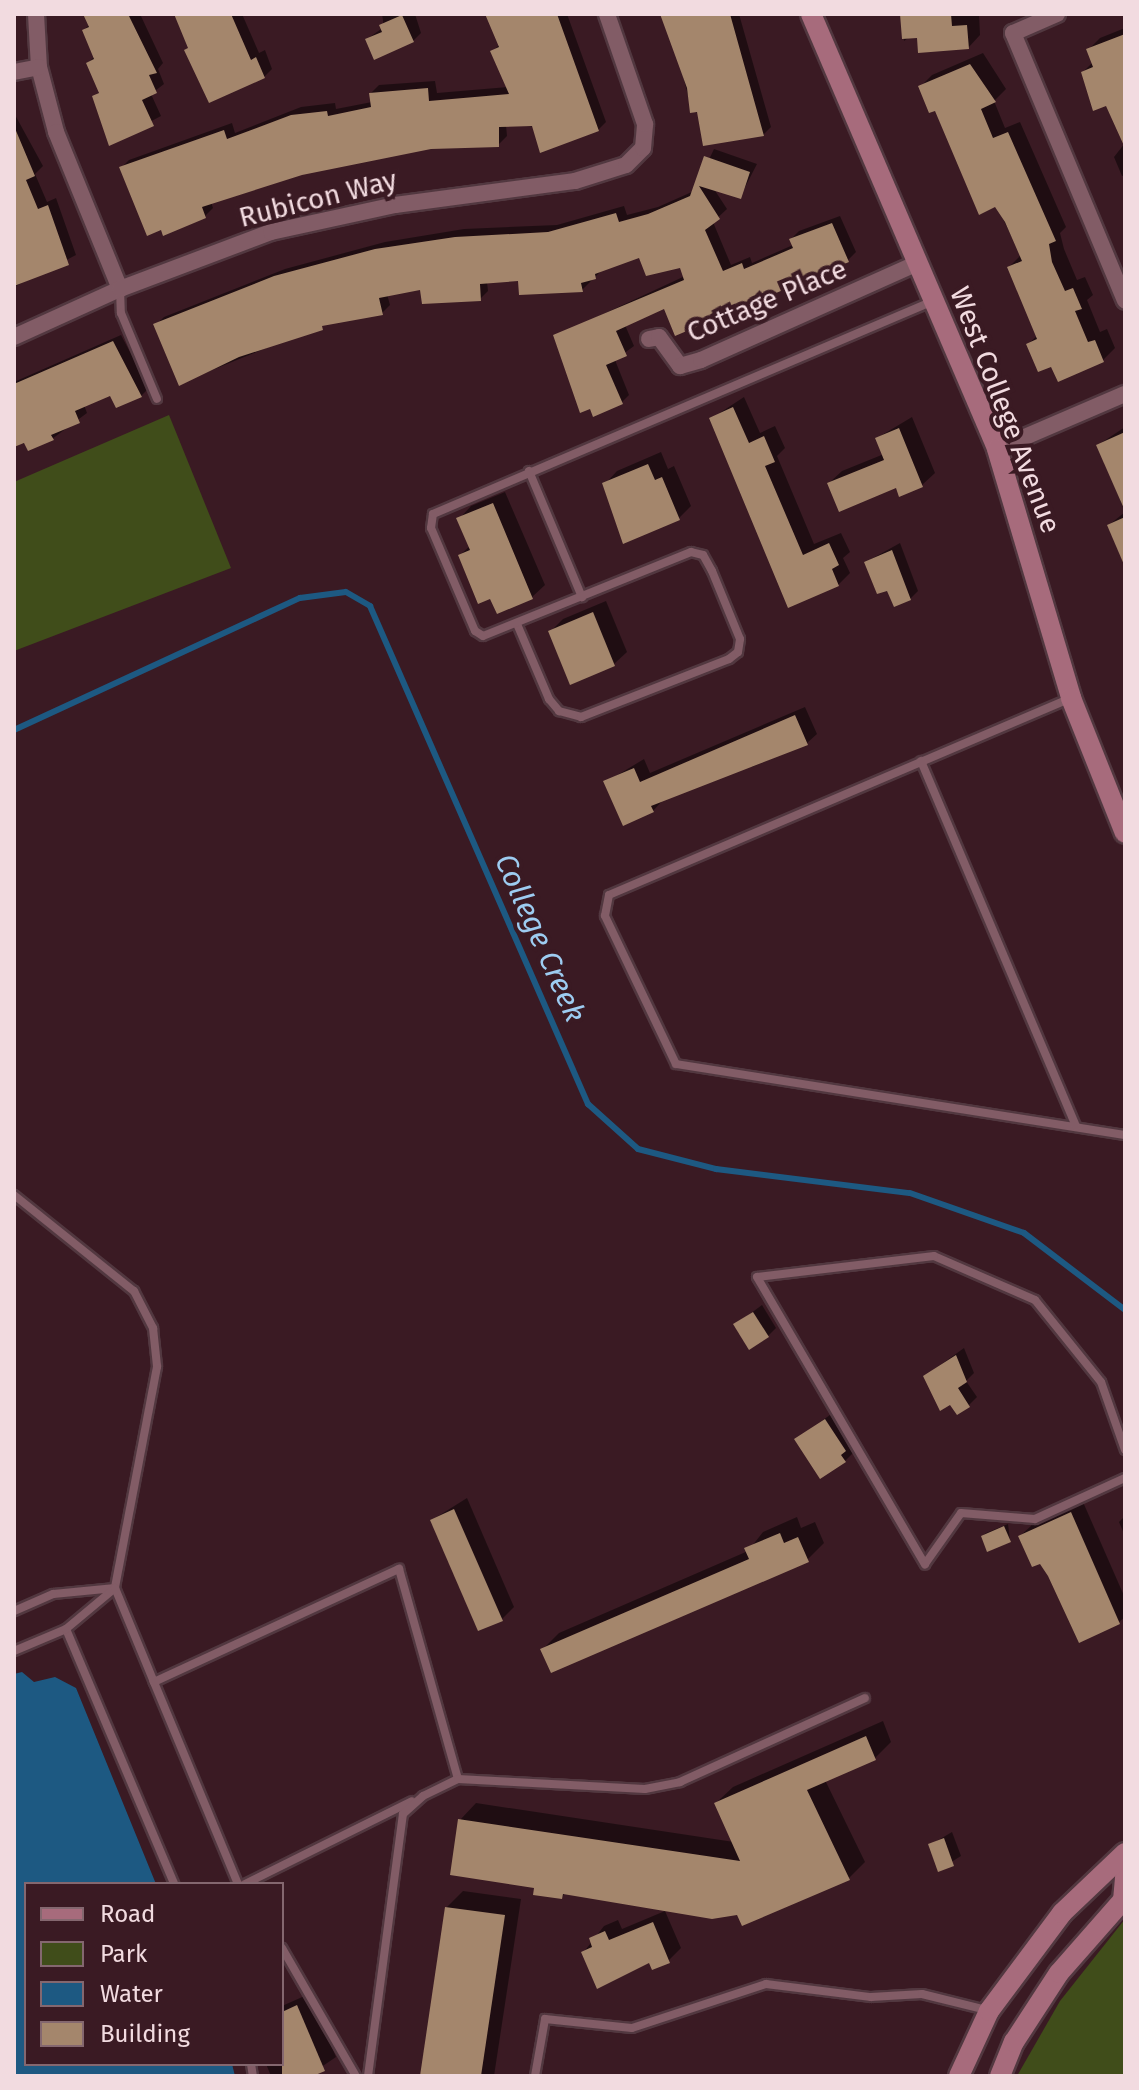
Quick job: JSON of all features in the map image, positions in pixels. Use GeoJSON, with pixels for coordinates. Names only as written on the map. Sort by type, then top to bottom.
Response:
{"type":"FeatureCollection","features":[{"type":"Feature","properties":{"kind":"main road","name":"West College Avenue"},"geometry":{"type":"LineString","coordinates":[[811,14],[997,449],[1071,698],[1125,833]]}},
{"type":"Feature","properties":{"kind":"main road"},"geometry":{"type":"LineString","coordinates":[[959,2076],[989,2011],[1062,1913],[1125,1853]]}},
{"type":"Feature","properties":{"kind":"main road"},"geometry":{"type":"LineString","coordinates":[[1000,2076],[1014,2042],[1059,1973],[1124,1899],[1125,1876]]}},
{"type":"Feature","properties":{"kind":"street"},"geometry":{"type":"LineString","coordinates":[[36,14],[39,67],[56,132],[120,289]]}},
{"type":"Feature","properties":{"kind":"street","name":"Rubicon Way"},"geometry":{"type":"LineString","coordinates":[[14,337],[120,289],[271,232],[395,205],[575,181],[626,165],[643,148],[639,96],[607,14]]}},
{"type":"Feature","properties":{"kind":"street"},"geometry":{"type":"LineString","coordinates":[[1057,14],[1013,33],[1125,301]]}},
{"type":"Feature","properties":{"kind":"street"},"geometry":{"type":"LineString","coordinates":[[14,72],[39,67]]}},
{"type":"Feature","properties":{"kind":"street","name":"Cottage Place"},"geometry":{"type":"LineString","coordinates":[[649,339],[659,337],[680,366],[701,360],[918,263]]}},
{"type":"Feature","properties":{"kind":"street"},"geometry":{"type":"LineString","coordinates":[[997,449],[1125,394]]}},
{"type":"Feature","properties":{"kind":"lane"},"geometry":{"type":"LineString","coordinates":[[120,289],[121,313],[157,399]]}},
{"type":"Feature","properties":{"kind":"lane"},"geometry":{"type":"LineString","coordinates":[[517,624],[549,699],[559,711],[581,717],[738,652],[740,639],[703,555],[691,552],[483,636],[475,631],[430,520],[433,514],[529,471],[934,301]]}},
{"type":"Feature","properties":{"kind":"lane"},"geometry":{"type":"LineString","coordinates":[[529,471],[582,597]]}},
{"type":"Feature","properties":{"kind":"lane"},"geometry":{"type":"LineString","coordinates":[[1071,698],[609,895],[605,916],[676,1064],[1125,1135]]}},
{"type":"Feature","properties":{"kind":"lane"},"geometry":{"type":"LineString","coordinates":[[921,761],[1076,1126]]}},
{"type":"Feature","properties":{"kind":"lane"},"geometry":{"type":"LineString","coordinates":[[14,1195],[134,1291],[153,1328],[157,1367],[115,1588],[237,1882]]}},
{"type":"Feature","properties":{"kind":"lane"},"geometry":{"type":"LineString","coordinates":[[1125,1450],[1101,1382],[1035,1300],[934,1256],[757,1277],[925,1564],[961,1513],[1035,1519],[1125,1478]]}},
{"type":"Feature","properties":{"kind":"lane"},"geometry":{"type":"LineString","coordinates":[[154,1682],[399,1569],[458,1779]]}},
{"type":"Feature","properties":{"kind":"lane"},"geometry":{"type":"LineString","coordinates":[[14,1611],[53,1594],[115,1588]]}},
{"type":"Feature","properties":{"kind":"lane"},"geometry":{"type":"LineString","coordinates":[[14,1651],[66,1629],[115,1588]]}},
{"type":"Feature","properties":{"kind":"lane"},"geometry":{"type":"LineString","coordinates":[[66,1629],[173,1882]]}},
{"type":"Feature","properties":{"kind":"lane"},"geometry":{"type":"LineString","coordinates":[[249,1882],[458,1779],[645,1789],[680,1782],[865,1698]]}},
{"type":"Feature","properties":{"kind":"lane"},"geometry":{"type":"LineString","coordinates":[[368,2076],[403,1814],[423,1796]]}},
{"type":"Feature","properties":{"kind":"lane"},"geometry":{"type":"LineString","coordinates":[[284,1951],[356,2076]]}},
{"type":"Feature","properties":{"kind":"lane"},"geometry":{"type":"LineString","coordinates":[[535,2076],[545,2019],[632,2028],[766,1984],[871,1997],[922,1994],[989,2011]]}},
{"type":"Feature","properties":{"kind":"green space"},"geometry":{"type":"Polygon","coordinates":[[[169,415],[231,568],[14,651],[14,482],[169,415]]]}},
{"type":"Feature","properties":{"kind":"green space"},"geometry":{"type":"Polygon","coordinates":[[[1125,1919],[1125,2076],[1017,2076],[1060,2001],[1125,1919]]]}},
{"type":"Feature","properties":{"kind":"water"},"geometry":{"type":"Polygon","coordinates":[[[22,1672],[34,1682],[55,1677],[76,1688],[155,1882],[24,1882],[24,2066],[232,2066],[235,2076],[14,2076],[14,1674],[22,1672]]]}},
{"type":"Feature","properties":{"kind":"building"},"geometry":{"type":"Polygon","coordinates":[[[83,14],[128,14],[157,73],[149,75],[157,93],[142,100],[154,126],[109,146],[92,96],[99,93],[86,63],[94,59],[82,30],[89,27],[83,14]]]}},
{"type":"Feature","properties":{"kind":"building"},"geometry":{"type":"Polygon","coordinates":[[[174,14],[231,14],[251,60],[256,57],[265,78],[209,103],[184,50],[188,48],[174,14]]]}},
{"type":"Feature","properties":{"kind":"building"},"geometry":{"type":"Polygon","coordinates":[[[485,14],[557,14],[599,131],[540,153],[532,126],[499,127],[499,147],[431,149],[302,175],[202,207],[206,218],[163,236],[161,230],[147,236],[119,167],[224,130],[227,139],[291,115],[327,111],[328,116],[371,107],[369,93],[428,88],[429,101],[509,94],[490,51],[499,47],[485,14]]]}},
{"type":"Feature","properties":{"kind":"building"},"geometry":{"type":"Polygon","coordinates":[[[660,14],[730,14],[764,136],[703,146],[697,112],[690,113],[687,88],[660,14]]]}},
{"type":"Feature","properties":{"kind":"building"},"geometry":{"type":"Polygon","coordinates":[[[900,14],[951,14],[952,26],[967,25],[969,49],[918,53],[917,38],[902,39],[900,14]]]}},
{"type":"Feature","properties":{"kind":"building"},"geometry":{"type":"Polygon","coordinates":[[[402,15],[414,42],[374,60],[365,39],[382,32],[379,25],[402,15]]]}},
{"type":"Feature","properties":{"kind":"building"},"geometry":{"type":"Polygon","coordinates":[[[1125,34],[1125,148],[1106,106],[1093,111],[1081,72],[1093,67],[1086,49],[1125,34]]]}},
{"type":"Feature","properties":{"kind":"building"},"geometry":{"type":"Polygon","coordinates":[[[970,64],[996,102],[981,109],[993,138],[1008,132],[1056,241],[1049,244],[1052,262],[1065,291],[1073,288],[1082,309],[1075,311],[1088,342],[1095,340],[1104,362],[1058,382],[1051,367],[1038,372],[1026,344],[1037,339],[1007,267],[1022,261],[1005,222],[995,207],[979,215],[935,111],[929,113],[918,86],[970,64]]]}},
{"type":"Feature","properties":{"kind":"building"},"geometry":{"type":"Polygon","coordinates":[[[14,126],[35,176],[26,180],[38,209],[48,205],[69,265],[14,286],[14,126]]]}},
{"type":"Feature","properties":{"kind":"building"},"geometry":{"type":"Polygon","coordinates":[[[704,156],[750,172],[741,199],[699,186],[720,219],[705,230],[723,271],[742,263],[744,269],[793,248],[789,239],[832,223],[849,262],[675,336],[664,309],[616,331],[627,356],[606,365],[623,404],[593,417],[590,409],[580,413],[553,335],[684,280],[680,268],[646,276],[639,258],[595,274],[596,279],[581,283],[583,292],[519,295],[518,281],[480,284],[481,301],[422,304],[420,290],[379,298],[383,315],[322,326],[323,330],[239,357],[179,386],[153,324],[274,276],[375,249],[455,237],[548,232],[616,213],[619,222],[648,214],[690,196],[704,156]]]}},
{"type":"Feature","properties":{"kind":"building"},"geometry":{"type":"Polygon","coordinates":[[[113,341],[142,397],[116,408],[110,396],[75,411],[80,423],[51,435],[54,440],[28,451],[24,443],[14,447],[14,384],[113,341]]]}},
{"type":"Feature","properties":{"kind":"building"},"geometry":{"type":"Polygon","coordinates":[[[733,407],[749,443],[764,436],[775,462],[765,466],[803,555],[829,543],[839,565],[832,569],[839,586],[788,608],[709,418],[733,407]]]}},
{"type":"Feature","properties":{"kind":"building"},"geometry":{"type":"Polygon","coordinates":[[[899,428],[923,487],[899,497],[896,488],[839,512],[827,483],[884,460],[875,438],[899,428]]]}},
{"type":"Feature","properties":{"kind":"building"},"geometry":{"type":"Polygon","coordinates":[[[1125,432],[1125,511],[1096,445],[1125,432]]]}},
{"type":"Feature","properties":{"kind":"building"},"geometry":{"type":"Polygon","coordinates":[[[648,464],[655,480],[662,477],[680,520],[623,544],[602,483],[648,464]]]}},
{"type":"Feature","properties":{"kind":"building"},"geometry":{"type":"Polygon","coordinates":[[[493,503],[533,599],[497,614],[490,599],[478,604],[458,555],[470,550],[456,518],[493,503]]]}},
{"type":"Feature","properties":{"kind":"building"},"geometry":{"type":"Polygon","coordinates":[[[1125,517],[1125,567],[1107,525],[1125,517]]]}},
{"type":"Feature","properties":{"kind":"building"},"geometry":{"type":"Polygon","coordinates":[[[892,550],[911,600],[894,607],[887,591],[877,594],[864,562],[892,550]]]}},
{"type":"Feature","properties":{"kind":"building"},"geometry":{"type":"Polygon","coordinates":[[[593,612],[615,666],[570,685],[548,631],[593,612]]]}},
{"type":"Feature","properties":{"kind":"building"},"geometry":{"type":"Polygon","coordinates":[[[795,715],[808,745],[651,806],[654,812],[623,826],[603,781],[634,768],[640,782],[795,715]]]}},
{"type":"Feature","properties":{"kind":"building"},"geometry":{"type":"Polygon","coordinates":[[[753,1312],[769,1337],[749,1350],[733,1324],[753,1312]]]}},
{"type":"Feature","properties":{"kind":"building"},"geometry":{"type":"Polygon","coordinates":[[[956,1355],[967,1382],[958,1388],[970,1407],[957,1415],[950,1405],[940,1411],[923,1376],[956,1355]]]}},
{"type":"Feature","properties":{"kind":"building"},"geometry":{"type":"Polygon","coordinates":[[[825,1419],[846,1451],[841,1455],[846,1462],[820,1479],[794,1439],[825,1419]]]}},
{"type":"Feature","properties":{"kind":"building"},"geometry":{"type":"Polygon","coordinates":[[[454,1509],[503,1621],[478,1631],[430,1520],[454,1509]]]}},
{"type":"Feature","properties":{"kind":"building"},"geometry":{"type":"Polygon","coordinates":[[[1071,1512],[1120,1624],[1079,1643],[1048,1576],[1040,1564],[1032,1567],[1018,1536],[1071,1512]]]}},
{"type":"Feature","properties":{"kind":"building"},"geometry":{"type":"Polygon","coordinates":[[[1004,1526],[1011,1542],[987,1552],[981,1536],[1004,1526]]]}},
{"type":"Feature","properties":{"kind":"building"},"geometry":{"type":"Polygon","coordinates":[[[780,1533],[784,1543],[798,1537],[809,1562],[551,1673],[540,1649],[749,1559],[744,1548],[780,1533]]]}},
{"type":"Feature","properties":{"kind":"building"},"geometry":{"type":"Polygon","coordinates":[[[866,1736],[876,1760],[807,1790],[850,1880],[742,1926],[737,1915],[712,1919],[563,1894],[562,1899],[533,1895],[534,1888],[450,1875],[458,1819],[740,1861],[714,1803],[866,1736]]]}},
{"type":"Feature","properties":{"kind":"building"},"geometry":{"type":"Polygon","coordinates":[[[944,1838],[954,1866],[938,1872],[928,1844],[944,1838]]]}},
{"type":"Feature","properties":{"kind":"building"},"geometry":{"type":"Polygon","coordinates":[[[445,1907],[505,1915],[481,2076],[420,2076],[445,1907]]]}},
{"type":"Feature","properties":{"kind":"building"},"geometry":{"type":"Polygon","coordinates":[[[653,1922],[670,1963],[652,1970],[649,1963],[597,1989],[581,1952],[592,1947],[589,1938],[605,1931],[609,1940],[653,1922]]]}},
{"type":"Feature","properties":{"kind":"building"},"geometry":{"type":"Polygon","coordinates":[[[297,2005],[325,2071],[313,2076],[282,2076],[284,2011],[297,2005]]]}},
{"type":"Feature","properties":{"kind":"waterway","name":"College Creek"},"geometry":{"type":"LineString","coordinates":[[14,730],[300,598],[346,592],[370,606],[588,1104],[638,1149],[716,1169],[910,1193],[1024,1233],[1125,1310]]}}]}
